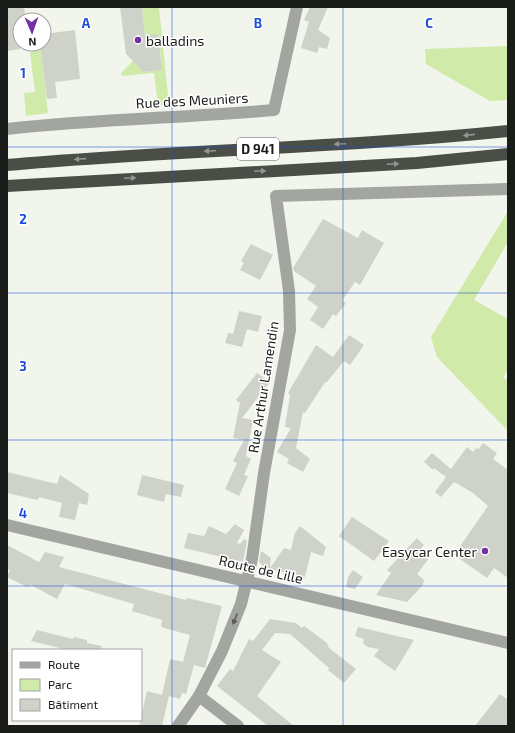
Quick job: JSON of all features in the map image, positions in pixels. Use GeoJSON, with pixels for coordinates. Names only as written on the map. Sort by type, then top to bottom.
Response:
{"type":"FeatureCollection","features":[{"type":"Feature","properties":{"kind":"highway","name":"D 941"},"geometry":{"type":"LineString","coordinates":[[7,165],[87,158],[432,139],[508,131]]}},
{"type":"Feature","properties":{"kind":"highway","name":"D 941"},"geometry":{"type":"LineString","coordinates":[[7,186],[417,163],[508,154]]}},
{"type":"Feature","properties":{"kind":"street","name":"Rue des Meuniers"},"geometry":{"type":"LineString","coordinates":[[7,129],[75,122],[233,114],[274,110],[297,7]]}},
{"type":"Feature","properties":{"kind":"street","name":"Rue Arthur Lamendin"},"geometry":{"type":"LineString","coordinates":[[178,726],[199,696],[222,651],[241,604],[252,559],[264,473],[290,330],[289,291],[276,196],[332,196],[508,189]]}},
{"type":"Feature","properties":{"kind":"street","name":"Route de Lille"},"geometry":{"type":"LineString","coordinates":[[7,525],[508,644]]}},
{"type":"Feature","properties":{"kind":"street"},"geometry":{"type":"LineString","coordinates":[[199,696],[238,726]]}},
{"type":"Feature","properties":{"kind":"green space"},"geometry":{"type":"Polygon","coordinates":[[[142,7],[159,7],[169,105],[158,105],[154,73],[122,76],[121,73],[138,56],[140,57],[142,72],[162,70],[159,41],[153,35],[145,36],[142,7]]]}},
{"type":"Feature","properties":{"kind":"green space"},"geometry":{"type":"Polygon","coordinates":[[[508,46],[508,100],[490,101],[426,64],[425,49],[508,46]]]}},
{"type":"Feature","properties":{"kind":"green space"},"geometry":{"type":"Polygon","coordinates":[[[30,52],[41,52],[48,113],[26,116],[24,93],[35,92],[30,52]]]}},
{"type":"Feature","properties":{"kind":"green space"},"geometry":{"type":"Polygon","coordinates":[[[508,211],[508,242],[474,300],[508,319],[508,369],[503,378],[508,380],[508,431],[437,357],[431,337],[508,211]]]}},
{"type":"Feature","properties":{"kind":"building"},"geometry":{"type":"Polygon","coordinates":[[[7,7],[24,7],[25,12],[12,12],[12,50],[7,51],[7,7]]]}},
{"type":"Feature","properties":{"kind":"building","name":"balladins"},"geometry":{"type":"Polygon","coordinates":[[[120,7],[142,7],[145,36],[158,34],[162,70],[142,72],[141,69],[126,54],[120,7]]]}},
{"type":"Feature","properties":{"kind":"building"},"geometry":{"type":"Polygon","coordinates":[[[310,7],[328,7],[318,30],[330,38],[327,49],[319,47],[317,53],[301,48],[309,22],[304,20],[310,7]]]}},
{"type":"Feature","properties":{"kind":"building"},"geometry":{"type":"Polygon","coordinates":[[[75,30],[80,79],[55,82],[57,98],[47,99],[41,52],[52,52],[52,33],[75,30]]]}},
{"type":"Feature","properties":{"kind":"building"},"geometry":{"type":"Polygon","coordinates":[[[323,219],[358,238],[362,230],[384,243],[360,285],[355,282],[342,301],[346,303],[336,316],[333,314],[323,329],[310,320],[318,307],[307,299],[316,286],[294,271],[293,268],[323,219]]]}},
{"type":"Feature","properties":{"kind":"building"},"geometry":{"type":"Polygon","coordinates":[[[251,244],[273,255],[260,280],[240,270],[244,263],[241,261],[251,244]]]}},
{"type":"Feature","properties":{"kind":"building"},"geometry":{"type":"Polygon","coordinates":[[[239,311],[262,316],[258,332],[247,329],[242,347],[225,343],[228,333],[233,334],[239,311]]]}},
{"type":"Feature","properties":{"kind":"building"},"geometry":{"type":"Polygon","coordinates":[[[349,335],[364,345],[350,365],[344,361],[326,383],[325,382],[305,413],[303,412],[296,448],[310,459],[303,472],[287,463],[289,459],[277,452],[291,428],[285,427],[290,395],[288,393],[316,345],[333,357],[349,335]]]}},
{"type":"Feature","properties":{"kind":"building"},"geometry":{"type":"Polygon","coordinates":[[[257,373],[270,382],[242,418],[253,420],[246,456],[251,459],[244,475],[248,476],[239,496],[225,489],[237,463],[233,461],[244,440],[233,438],[240,403],[236,400],[257,373]]]}},
{"type":"Feature","properties":{"kind":"building"},"geometry":{"type":"Polygon","coordinates":[[[483,443],[497,453],[493,459],[508,470],[508,578],[494,568],[487,578],[454,555],[488,506],[473,493],[454,482],[441,497],[435,492],[446,477],[434,468],[433,470],[424,462],[432,453],[451,469],[467,447],[473,452],[476,448],[479,449],[483,443]]]}},
{"type":"Feature","properties":{"kind":"building"},"geometry":{"type":"Polygon","coordinates":[[[7,472],[57,484],[60,475],[89,494],[87,505],[79,503],[75,520],[59,517],[62,503],[39,497],[38,500],[7,493],[7,472]]]}},
{"type":"Feature","properties":{"kind":"building"},"geometry":{"type":"Polygon","coordinates":[[[142,475],[184,485],[181,497],[166,494],[164,502],[137,495],[142,475]]]}},
{"type":"Feature","properties":{"kind":"building"},"geometry":{"type":"Polygon","coordinates":[[[352,517],[389,541],[374,561],[339,536],[352,517]]]}},
{"type":"Feature","properties":{"kind":"building"},"geometry":{"type":"Polygon","coordinates":[[[235,524],[244,530],[237,543],[240,544],[244,539],[247,541],[243,562],[184,548],[188,533],[204,536],[209,526],[226,534],[235,524]]]}},
{"type":"Feature","properties":{"kind":"building"},"geometry":{"type":"Polygon","coordinates":[[[300,526],[326,547],[323,556],[311,552],[305,577],[270,569],[269,572],[259,562],[261,551],[271,558],[270,568],[284,548],[291,550],[295,533],[300,526]]]}},
{"type":"Feature","properties":{"kind":"building"},"geometry":{"type":"Polygon","coordinates":[[[417,538],[424,545],[421,548],[430,557],[417,574],[424,580],[423,585],[407,602],[376,595],[391,573],[387,570],[417,538]]]}},
{"type":"Feature","properties":{"kind":"building"},"geometry":{"type":"Polygon","coordinates":[[[7,545],[39,562],[45,552],[64,557],[59,567],[186,600],[187,598],[222,606],[205,668],[194,665],[186,694],[182,693],[180,699],[169,696],[162,726],[139,726],[140,721],[142,721],[142,713],[147,691],[162,695],[170,659],[183,662],[190,635],[164,628],[161,626],[162,620],[132,611],[134,604],[65,584],[57,599],[31,585],[27,587],[7,577],[10,570],[7,569],[7,545]]]}},
{"type":"Feature","properties":{"kind":"building"},"geometry":{"type":"Polygon","coordinates":[[[353,570],[363,577],[355,589],[346,587],[348,577],[353,570]]]}},
{"type":"Feature","properties":{"kind":"building"},"geometry":{"type":"Polygon","coordinates":[[[270,619],[296,623],[302,628],[304,626],[327,643],[329,648],[356,669],[344,683],[290,634],[275,633],[262,650],[281,662],[257,696],[294,726],[268,726],[217,686],[230,669],[233,671],[249,639],[253,641],[270,619]]]}},
{"type":"Feature","properties":{"kind":"building"},"geometry":{"type":"Polygon","coordinates":[[[358,627],[414,640],[395,671],[374,656],[379,649],[368,647],[363,643],[364,639],[355,636],[358,627]]]}},
{"type":"Feature","properties":{"kind":"building"},"geometry":{"type":"Polygon","coordinates":[[[37,630],[73,639],[74,637],[87,640],[87,643],[102,646],[101,649],[64,649],[31,641],[37,630]]]}},
{"type":"Feature","properties":{"kind":"building"},"geometry":{"type":"Polygon","coordinates":[[[500,694],[508,700],[508,726],[475,726],[500,694]]]}},
{"type":"Feature","properties":{"kind":"place","name":"balladins"},"geometry":{"type":"Point","coordinates":[138,40]}},
{"type":"Feature","properties":{"kind":"place","name":"Easycar Center"},"geometry":{"type":"Point","coordinates":[485,551]}}]}
